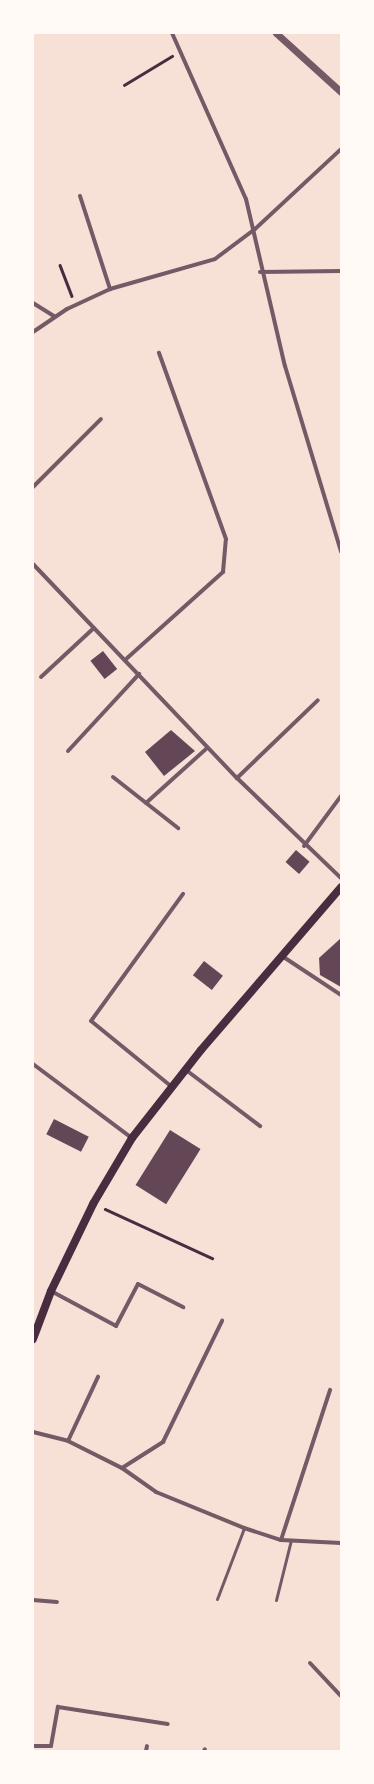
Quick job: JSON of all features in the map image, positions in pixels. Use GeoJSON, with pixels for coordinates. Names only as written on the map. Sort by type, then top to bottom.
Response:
{"type":"FeatureCollection","features":[{"type":"Feature","properties":{"kind":"main road"},"geometry":{"type":"LineString","coordinates":[[33,1339],[51,1291],[93,1204],[132,1138],[186,1070],[341,887]]}},
{"type":"Feature","properties":{"kind":"street"},"geometry":{"type":"LineString","coordinates":[[172,33],[246,199],[255,229],[260,272],[341,552]]}},
{"type":"Feature","properties":{"kind":"street"},"geometry":{"type":"LineString","coordinates":[[279,34],[341,92]]}},
{"type":"Feature","properties":{"kind":"street"},"geometry":{"type":"LineString","coordinates":[[33,332],[75,305],[110,289],[216,259],[255,229],[341,149]]}},
{"type":"Feature","properties":{"kind":"street"},"geometry":{"type":"LineString","coordinates":[[80,196],[110,289]]}},
{"type":"Feature","properties":{"kind":"street"},"geometry":{"type":"LineString","coordinates":[[260,272],[341,271]]}},
{"type":"Feature","properties":{"kind":"street"},"geometry":{"type":"LineString","coordinates":[[33,303],[55,317]]}},
{"type":"Feature","properties":{"kind":"street"},"geometry":{"type":"LineString","coordinates":[[125,660],[223,572],[226,539],[159,353]]}},
{"type":"Feature","properties":{"kind":"street"},"geometry":{"type":"LineString","coordinates":[[33,487],[101,419]]}},
{"type":"Feature","properties":{"kind":"street"},"geometry":{"type":"LineString","coordinates":[[33,564],[139,674],[207,748],[304,846],[341,878]]}},
{"type":"Feature","properties":{"kind":"street"},"geometry":{"type":"LineString","coordinates":[[41,677],[94,628]]}},
{"type":"Feature","properties":{"kind":"street"},"geometry":{"type":"LineString","coordinates":[[68,751],[139,674]]}},
{"type":"Feature","properties":{"kind":"street"},"geometry":{"type":"LineString","coordinates":[[237,778],[318,700]]}},
{"type":"Feature","properties":{"kind":"street"},"geometry":{"type":"LineString","coordinates":[[146,803],[207,748]]}},
{"type":"Feature","properties":{"kind":"street"},"geometry":{"type":"LineString","coordinates":[[113,777],[178,828]]}},
{"type":"Feature","properties":{"kind":"street"},"geometry":{"type":"LineString","coordinates":[[304,846],[341,796]]}},
{"type":"Feature","properties":{"kind":"street"},"geometry":{"type":"LineString","coordinates":[[172,1087],[91,1021],[183,894]]}},
{"type":"Feature","properties":{"kind":"street"},"geometry":{"type":"LineString","coordinates":[[282,956],[341,995]]}},
{"type":"Feature","properties":{"kind":"street"},"geometry":{"type":"LineString","coordinates":[[33,1064],[132,1138]]}},
{"type":"Feature","properties":{"kind":"street"},"geometry":{"type":"LineString","coordinates":[[186,1070],[260,1126]]}},
{"type":"Feature","properties":{"kind":"street"},"geometry":{"type":"LineString","coordinates":[[51,1291],[116,1326],[138,1284],[183,1307]]}},
{"type":"Feature","properties":{"kind":"street"},"geometry":{"type":"LineString","coordinates":[[122,1468],[163,1442],[222,1321]]}},
{"type":"Feature","properties":{"kind":"street"},"geometry":{"type":"LineString","coordinates":[[68,1441],[98,1377]]}},
{"type":"Feature","properties":{"kind":"street"},"geometry":{"type":"LineString","coordinates":[[281,1540],[330,1390]]}},
{"type":"Feature","properties":{"kind":"street"},"geometry":{"type":"LineString","coordinates":[[33,1432],[68,1441],[122,1468],[156,1492],[244,1528],[281,1540],[341,1543]]}},
{"type":"Feature","properties":{"kind":"street"},"geometry":{"type":"LineString","coordinates":[[33,1600],[57,1602]]}},
{"type":"Feature","properties":{"kind":"street"},"geometry":{"type":"LineString","coordinates":[[310,1663],[341,1696]]}},
{"type":"Feature","properties":{"kind":"street"},"geometry":{"type":"LineString","coordinates":[[33,1746],[51,1746],[58,1707],[168,1724]]}},
{"type":"Feature","properties":{"kind":"street"},"geometry":{"type":"LineString","coordinates":[[146,1751],[147,1746]]}},
{"type":"Feature","properties":{"kind":"lane"},"geometry":{"type":"LineString","coordinates":[[217,1599],[244,1528]]}},
{"type":"Feature","properties":{"kind":"lane"},"geometry":{"type":"LineString","coordinates":[[276,1600],[291,1540]]}},
{"type":"Feature","properties":{"kind":"path"},"geometry":{"type":"LineString","coordinates":[[124,85],[179,51]]}},
{"type":"Feature","properties":{"kind":"path"},"geometry":{"type":"LineString","coordinates":[[60,265],[75,305]]}},
{"type":"Feature","properties":{"kind":"path"},"geometry":{"type":"LineString","coordinates":[[93,1204],[212,1258]]}},
{"type":"Feature","properties":{"kind":"building"},"geometry":{"type":"Polygon","coordinates":[[[103,651],[117,669],[105,679],[90,661],[103,651]]]}},
{"type":"Feature","properties":{"kind":"building"},"geometry":{"type":"Polygon","coordinates":[[[171,730],[195,751],[164,776],[145,752],[171,730]]]}},
{"type":"Feature","properties":{"kind":"building"},"geometry":{"type":"Polygon","coordinates":[[[296,850],[310,862],[299,874],[286,862],[296,850]]]}},
{"type":"Feature","properties":{"kind":"building"},"geometry":{"type":"Polygon","coordinates":[[[341,938],[341,987],[320,975],[319,958],[341,938]]]}},
{"type":"Feature","properties":{"kind":"building"},"geometry":{"type":"Polygon","coordinates":[[[204,961],[223,976],[212,990],[193,975],[204,961]]]}},
{"type":"Feature","properties":{"kind":"building"},"geometry":{"type":"Polygon","coordinates":[[[54,1119],[89,1137],[81,1152],[46,1134],[54,1119]]]}},
{"type":"Feature","properties":{"kind":"building"},"geometry":{"type":"Polygon","coordinates":[[[170,1130],[201,1149],[166,1204],[136,1185],[170,1130]]]}}]}
